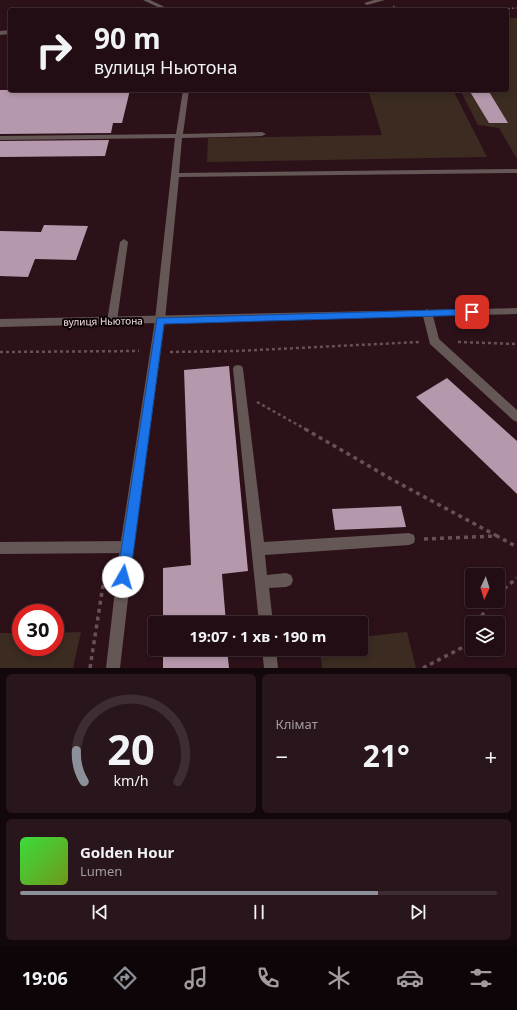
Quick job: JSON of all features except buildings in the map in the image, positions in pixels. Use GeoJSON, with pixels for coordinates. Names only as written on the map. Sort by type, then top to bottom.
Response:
{"type":"FeatureCollection","features":[{"type":"Feature","properties":{"kind":"street"},"geometry":{"type":"LineString","coordinates":[[146,0],[164,8]]}},
{"type":"Feature","properties":{"kind":"street"},"geometry":{"type":"LineString","coordinates":[[365,1],[382,0]]}},
{"type":"Feature","properties":{"kind":"street"},"geometry":{"type":"LineString","coordinates":[[113,668],[127,547],[160,320],[174,174],[186,92]]}},
{"type":"Feature","properties":{"kind":"street"},"geometry":{"type":"LineString","coordinates":[[0,138],[262,134]]}},
{"type":"Feature","properties":{"kind":"street"},"geometry":{"type":"LineString","coordinates":[[174,174],[517,171]]}},
{"type":"Feature","properties":{"kind":"street"},"geometry":{"type":"LineString","coordinates":[[112,321],[124,242]]}},
{"type":"Feature","properties":{"kind":"street","name":"вулиця Ньютона"},"geometry":{"type":"LineString","coordinates":[[0,323],[517,311]]}},
{"type":"Feature","properties":{"kind":"street"},"geometry":{"type":"LineString","coordinates":[[427,312],[434,341],[517,417]]}},
{"type":"Feature","properties":{"kind":"street"},"geometry":{"type":"LineString","coordinates":[[238,369],[265,616]]}},
{"type":"Feature","properties":{"kind":"street"},"geometry":{"type":"LineString","coordinates":[[258,549],[409,539]]}},
{"type":"Feature","properties":{"kind":"street"},"geometry":{"type":"LineString","coordinates":[[0,548],[127,547]]}},
{"type":"Feature","properties":{"kind":"street"},"geometry":{"type":"LineString","coordinates":[[262,582],[286,580]]}},
{"type":"Feature","properties":{"kind":"street"},"geometry":{"type":"LineString","coordinates":[[270,656],[271,668]]}},
{"type":"Feature","properties":{"kind":"path"},"geometry":{"type":"LineString","coordinates":[[170,352],[237,351],[434,341],[517,344]]}},
{"type":"Feature","properties":{"kind":"path"},"geometry":{"type":"LineString","coordinates":[[241,392],[393,480],[517,547]]}},
{"type":"Feature","properties":{"kind":"path"},"geometry":{"type":"LineString","coordinates":[[409,539],[497,536]]}},
{"type":"Feature","properties":{"kind":"path"},"geometry":{"type":"LineString","coordinates":[[505,588],[517,578]]}},
{"type":"Feature","properties":{"kind":"path"},"geometry":{"type":"LineString","coordinates":[[423,668],[465,646]]}},
{"type":"Feature","properties":{"kind":"shaded area"},"geometry":{"type":"Polygon","coordinates":[[[509,18],[517,18],[517,159],[499,128],[478,125],[461,92],[509,92],[509,18]]]}},
{"type":"Feature","properties":{"kind":"shaded area"},"geometry":{"type":"Polygon","coordinates":[[[369,92],[454,92],[487,157],[207,162],[208,138],[382,135],[369,92]]]}},
{"type":"Feature","properties":{"kind":"shaded area"},"geometry":{"type":"Polygon","coordinates":[[[81,632],[73,668],[0,668],[0,633],[12,633],[12,656],[64,656],[64,633],[81,632]]]}},
{"type":"Feature","properties":{"kind":"shaded area"},"geometry":{"type":"Polygon","coordinates":[[[407,632],[416,668],[322,668],[321,656],[368,656],[368,636],[407,632]]]}},
{"type":"Feature","properties":{"kind":"route"},"geometry":{"type":"LineString","coordinates":[[123,577],[160,320],[472,312]]}}]}
